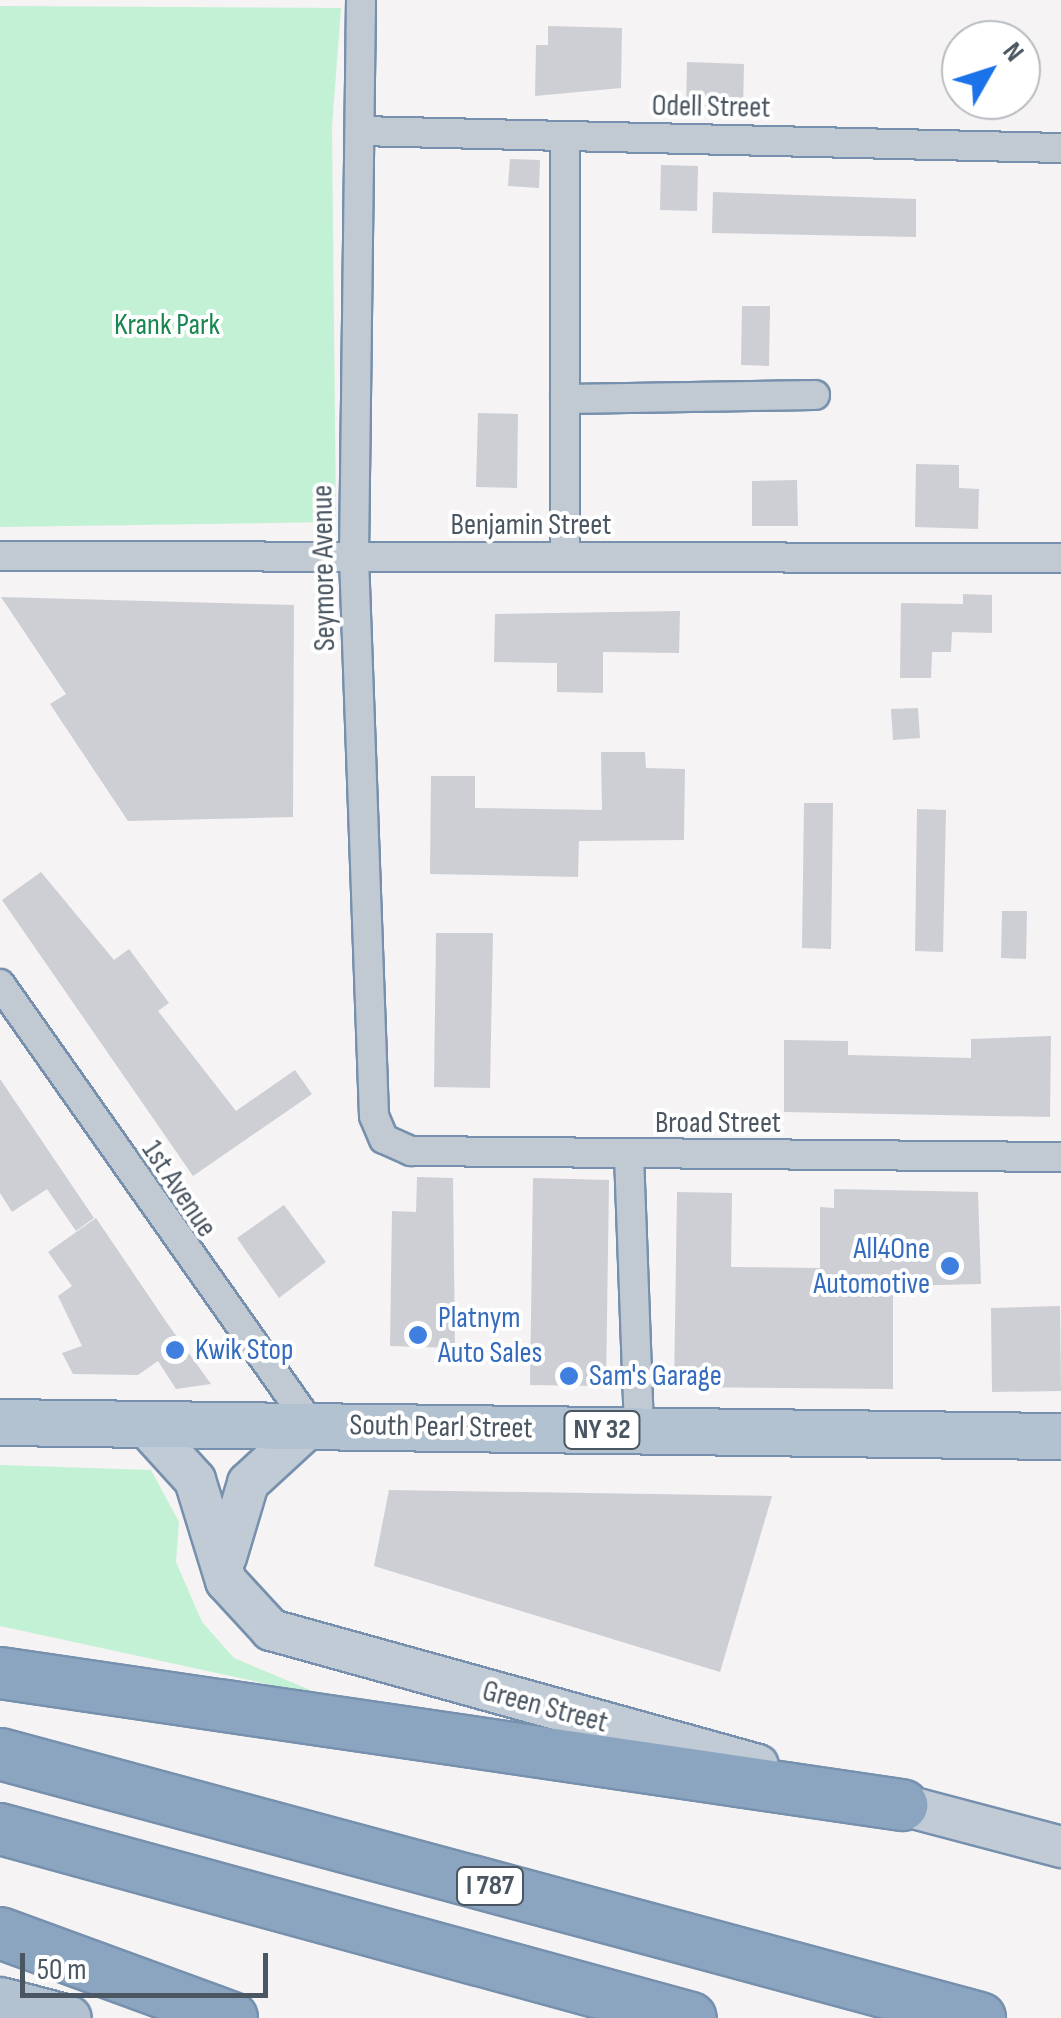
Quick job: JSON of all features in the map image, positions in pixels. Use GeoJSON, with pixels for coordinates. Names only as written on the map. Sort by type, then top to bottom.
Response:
{"type":"FeatureCollection","features":[{"type":"Feature","properties":{"kind":"highway"},"geometry":{"type":"LineString","coordinates":[[0,1673],[902,1805]]}},
{"type":"Feature","properties":{"kind":"highway","name":"I 787"},"geometry":{"type":"LineString","coordinates":[[0,1754],[980,2018]]}},
{"type":"Feature","properties":{"kind":"highway","name":"I 787"},"geometry":{"type":"LineString","coordinates":[[0,1829],[692,2018]]}},
{"type":"Feature","properties":{"kind":"highway"},"geometry":{"type":"LineString","coordinates":[[0,1933],[232,2018]]}},
{"type":"Feature","properties":{"kind":"main road","name":"South Pearl Street"},"geometry":{"type":"LineString","coordinates":[[0,1422],[1061,1436]]}},
{"type":"Feature","properties":{"kind":"main road","name":"Green Street"},"geometry":{"type":"LineString","coordinates":[[144,1424],[195,1480],[226,1581],[253,1618],[294,1640],[1061,1847]]}},
{"type":"Feature","properties":{"kind":"main road"},"geometry":{"type":"LineString","coordinates":[[226,1581],[226,1545],[248,1484],[311,1425]]}},
{"type":"Feature","properties":{"kind":"main road"},"geometry":{"type":"LineString","coordinates":[[0,2000],[68,2018]]}},
{"type":"Feature","properties":{"kind":"street","name":"Seymore Avenue"},"geometry":{"type":"LineString","coordinates":[[361,0],[354,557],[374,1116],[382,1132]]}},
{"type":"Feature","properties":{"kind":"street","name":"Odell Street"},"geometry":{"type":"LineString","coordinates":[[360,131],[1061,148]]}},
{"type":"Feature","properties":{"kind":"street"},"geometry":{"type":"LineString","coordinates":[[565,136],[565,558]]}},
{"type":"Feature","properties":{"kind":"street"},"geometry":{"type":"LineString","coordinates":[[565,399],[814,395]]}},
{"type":"Feature","properties":{"kind":"street","name":"Benjamin Street"},"geometry":{"type":"LineString","coordinates":[[0,556],[1061,558]]}},
{"type":"Feature","properties":{"kind":"street","name":"1st Avenue"},"geometry":{"type":"LineString","coordinates":[[0,984],[311,1425]]}},
{"type":"Feature","properties":{"kind":"street","name":"Broad Street"},"geometry":{"type":"LineString","coordinates":[[382,1132],[411,1151],[1061,1157]]}},
{"type":"Feature","properties":{"kind":"street"},"geometry":{"type":"LineString","coordinates":[[629,1155],[639,1430]]}},
{"type":"Feature","properties":{"kind":"green space","name":"Krank Park"},"geometry":{"type":"Polygon","coordinates":[[[0,6],[341,8],[332,127],[336,522],[0,527],[0,6]]]}},
{"type":"Feature","properties":{"kind":"green space"},"geometry":{"type":"Polygon","coordinates":[[[0,1465],[151,1470],[179,1522],[176,1562],[202,1622],[234,1658],[327,1697],[0,1626],[0,1465]]]}},
{"type":"Feature","properties":{"kind":"building"},"geometry":{"type":"Polygon","coordinates":[[[548,26],[622,28],[621,88],[535,96],[536,45],[548,45],[548,26]]]}},
{"type":"Feature","properties":{"kind":"building"},"geometry":{"type":"Polygon","coordinates":[[[687,62],[744,64],[743,110],[686,108],[687,62]]]}},
{"type":"Feature","properties":{"kind":"building"},"geometry":{"type":"Polygon","coordinates":[[[510,159],[540,160],[539,188],[508,186],[510,159]]]}},
{"type":"Feature","properties":{"kind":"building"},"geometry":{"type":"Polygon","coordinates":[[[661,165],[698,166],[697,211],[660,210],[661,165]]]}},
{"type":"Feature","properties":{"kind":"building"},"geometry":{"type":"Polygon","coordinates":[[[713,192],[916,199],[916,237],[712,233],[713,192]]]}},
{"type":"Feature","properties":{"kind":"building"},"geometry":{"type":"Polygon","coordinates":[[[742,306],[770,306],[769,366],[741,365],[742,306]]]}},
{"type":"Feature","properties":{"kind":"building"},"geometry":{"type":"Polygon","coordinates":[[[478,413],[518,414],[517,488],[476,487],[478,413]]]}},
{"type":"Feature","properties":{"kind":"building"},"geometry":{"type":"Polygon","coordinates":[[[916,464],[959,465],[959,488],[979,489],[978,529],[915,527],[916,464]]]}},
{"type":"Feature","properties":{"kind":"building"},"geometry":{"type":"Polygon","coordinates":[[[797,480],[798,526],[752,526],[752,481],[797,480]]]}},
{"type":"Feature","properties":{"kind":"building"},"geometry":{"type":"Polygon","coordinates":[[[963,594],[992,595],[992,633],[952,632],[951,652],[932,652],[931,678],[900,678],[901,603],[963,604],[963,594]]]}},
{"type":"Feature","properties":{"kind":"building"},"geometry":{"type":"Polygon","coordinates":[[[1,597],[294,605],[293,817],[128,821],[50,704],[66,694],[1,597]]]}},
{"type":"Feature","properties":{"kind":"building"},"geometry":{"type":"Polygon","coordinates":[[[680,611],[679,653],[603,652],[603,693],[557,692],[557,663],[494,662],[495,614],[680,611]]]}},
{"type":"Feature","properties":{"kind":"building"},"geometry":{"type":"Polygon","coordinates":[[[918,708],[920,738],[893,740],[891,709],[918,708]]]}},
{"type":"Feature","properties":{"kind":"building"},"geometry":{"type":"Polygon","coordinates":[[[601,752],[645,752],[646,768],[685,769],[684,840],[579,841],[578,877],[430,874],[431,776],[475,776],[475,808],[602,810],[601,752]]]}},
{"type":"Feature","properties":{"kind":"building"},"geometry":{"type":"Polygon","coordinates":[[[804,803],[833,803],[831,949],[802,948],[804,803]]]}},
{"type":"Feature","properties":{"kind":"building"},"geometry":{"type":"Polygon","coordinates":[[[917,809],[946,810],[943,952],[915,951],[917,809]]]}},
{"type":"Feature","properties":{"kind":"building"},"geometry":{"type":"Polygon","coordinates":[[[41,872],[114,960],[129,949],[169,1003],[158,1011],[236,1111],[295,1070],[312,1094],[193,1176],[2,900],[41,872]]]}},
{"type":"Feature","properties":{"kind":"building"},"geometry":{"type":"Polygon","coordinates":[[[1002,911],[1027,911],[1026,959],[1001,958],[1002,911]]]}},
{"type":"Feature","properties":{"kind":"building"},"geometry":{"type":"Polygon","coordinates":[[[436,933],[493,933],[490,1088],[434,1087],[436,933]]]}},
{"type":"Feature","properties":{"kind":"building"},"geometry":{"type":"Polygon","coordinates":[[[1051,1036],[1050,1117],[784,1112],[784,1040],[848,1041],[848,1055],[971,1058],[971,1039],[1051,1036]]]}},
{"type":"Feature","properties":{"kind":"building"},"geometry":{"type":"Polygon","coordinates":[[[0,1079],[94,1218],[76,1231],[47,1189],[12,1212],[0,1193],[0,1079]]]}},
{"type":"Feature","properties":{"kind":"building"},"geometry":{"type":"Polygon","coordinates":[[[417,1177],[453,1178],[455,1348],[390,1346],[392,1211],[416,1212],[417,1177]]]}},
{"type":"Feature","properties":{"kind":"building"},"geometry":{"type":"Polygon","coordinates":[[[533,1178],[609,1180],[606,1386],[530,1385],[533,1178]]]}},
{"type":"Feature","properties":{"kind":"building"},"geometry":{"type":"Polygon","coordinates":[[[834,1189],[978,1192],[981,1284],[893,1286],[893,1389],[674,1387],[677,1192],[732,1193],[731,1267],[820,1268],[820,1207],[834,1208],[834,1189]]]}},
{"type":"Feature","properties":{"kind":"building"},"geometry":{"type":"Polygon","coordinates":[[[284,1205],[326,1262],[279,1298],[237,1238],[284,1205]]]}},
{"type":"Feature","properties":{"kind":"building"},"geometry":{"type":"Polygon","coordinates":[[[96,1218],[211,1384],[176,1389],[158,1361],[138,1375],[73,1374],[62,1353],[82,1346],[58,1296],[72,1286],[48,1252],[96,1218]]]}},
{"type":"Feature","properties":{"kind":"building"},"geometry":{"type":"Polygon","coordinates":[[[1060,1306],[1061,1391],[992,1392],[991,1308],[1060,1306]]]}},
{"type":"Feature","properties":{"kind":"building"},"geometry":{"type":"Polygon","coordinates":[[[389,1490],[772,1496],[720,1672],[374,1566],[389,1490]]]}},
{"type":"Feature","properties":{"kind":"place","name":"All4One Automotive"},"geometry":{"type":"Point","coordinates":[950,1266]}},
{"type":"Feature","properties":{"kind":"place","name":"Platnym Auto Sales"},"geometry":{"type":"Point","coordinates":[418,1335]}},
{"type":"Feature","properties":{"kind":"place","name":"Kwik Stop"},"geometry":{"type":"Point","coordinates":[175,1350]}},
{"type":"Feature","properties":{"kind":"place","name":"Sam's Garage"},"geometry":{"type":"Point","coordinates":[569,1376]}}]}
